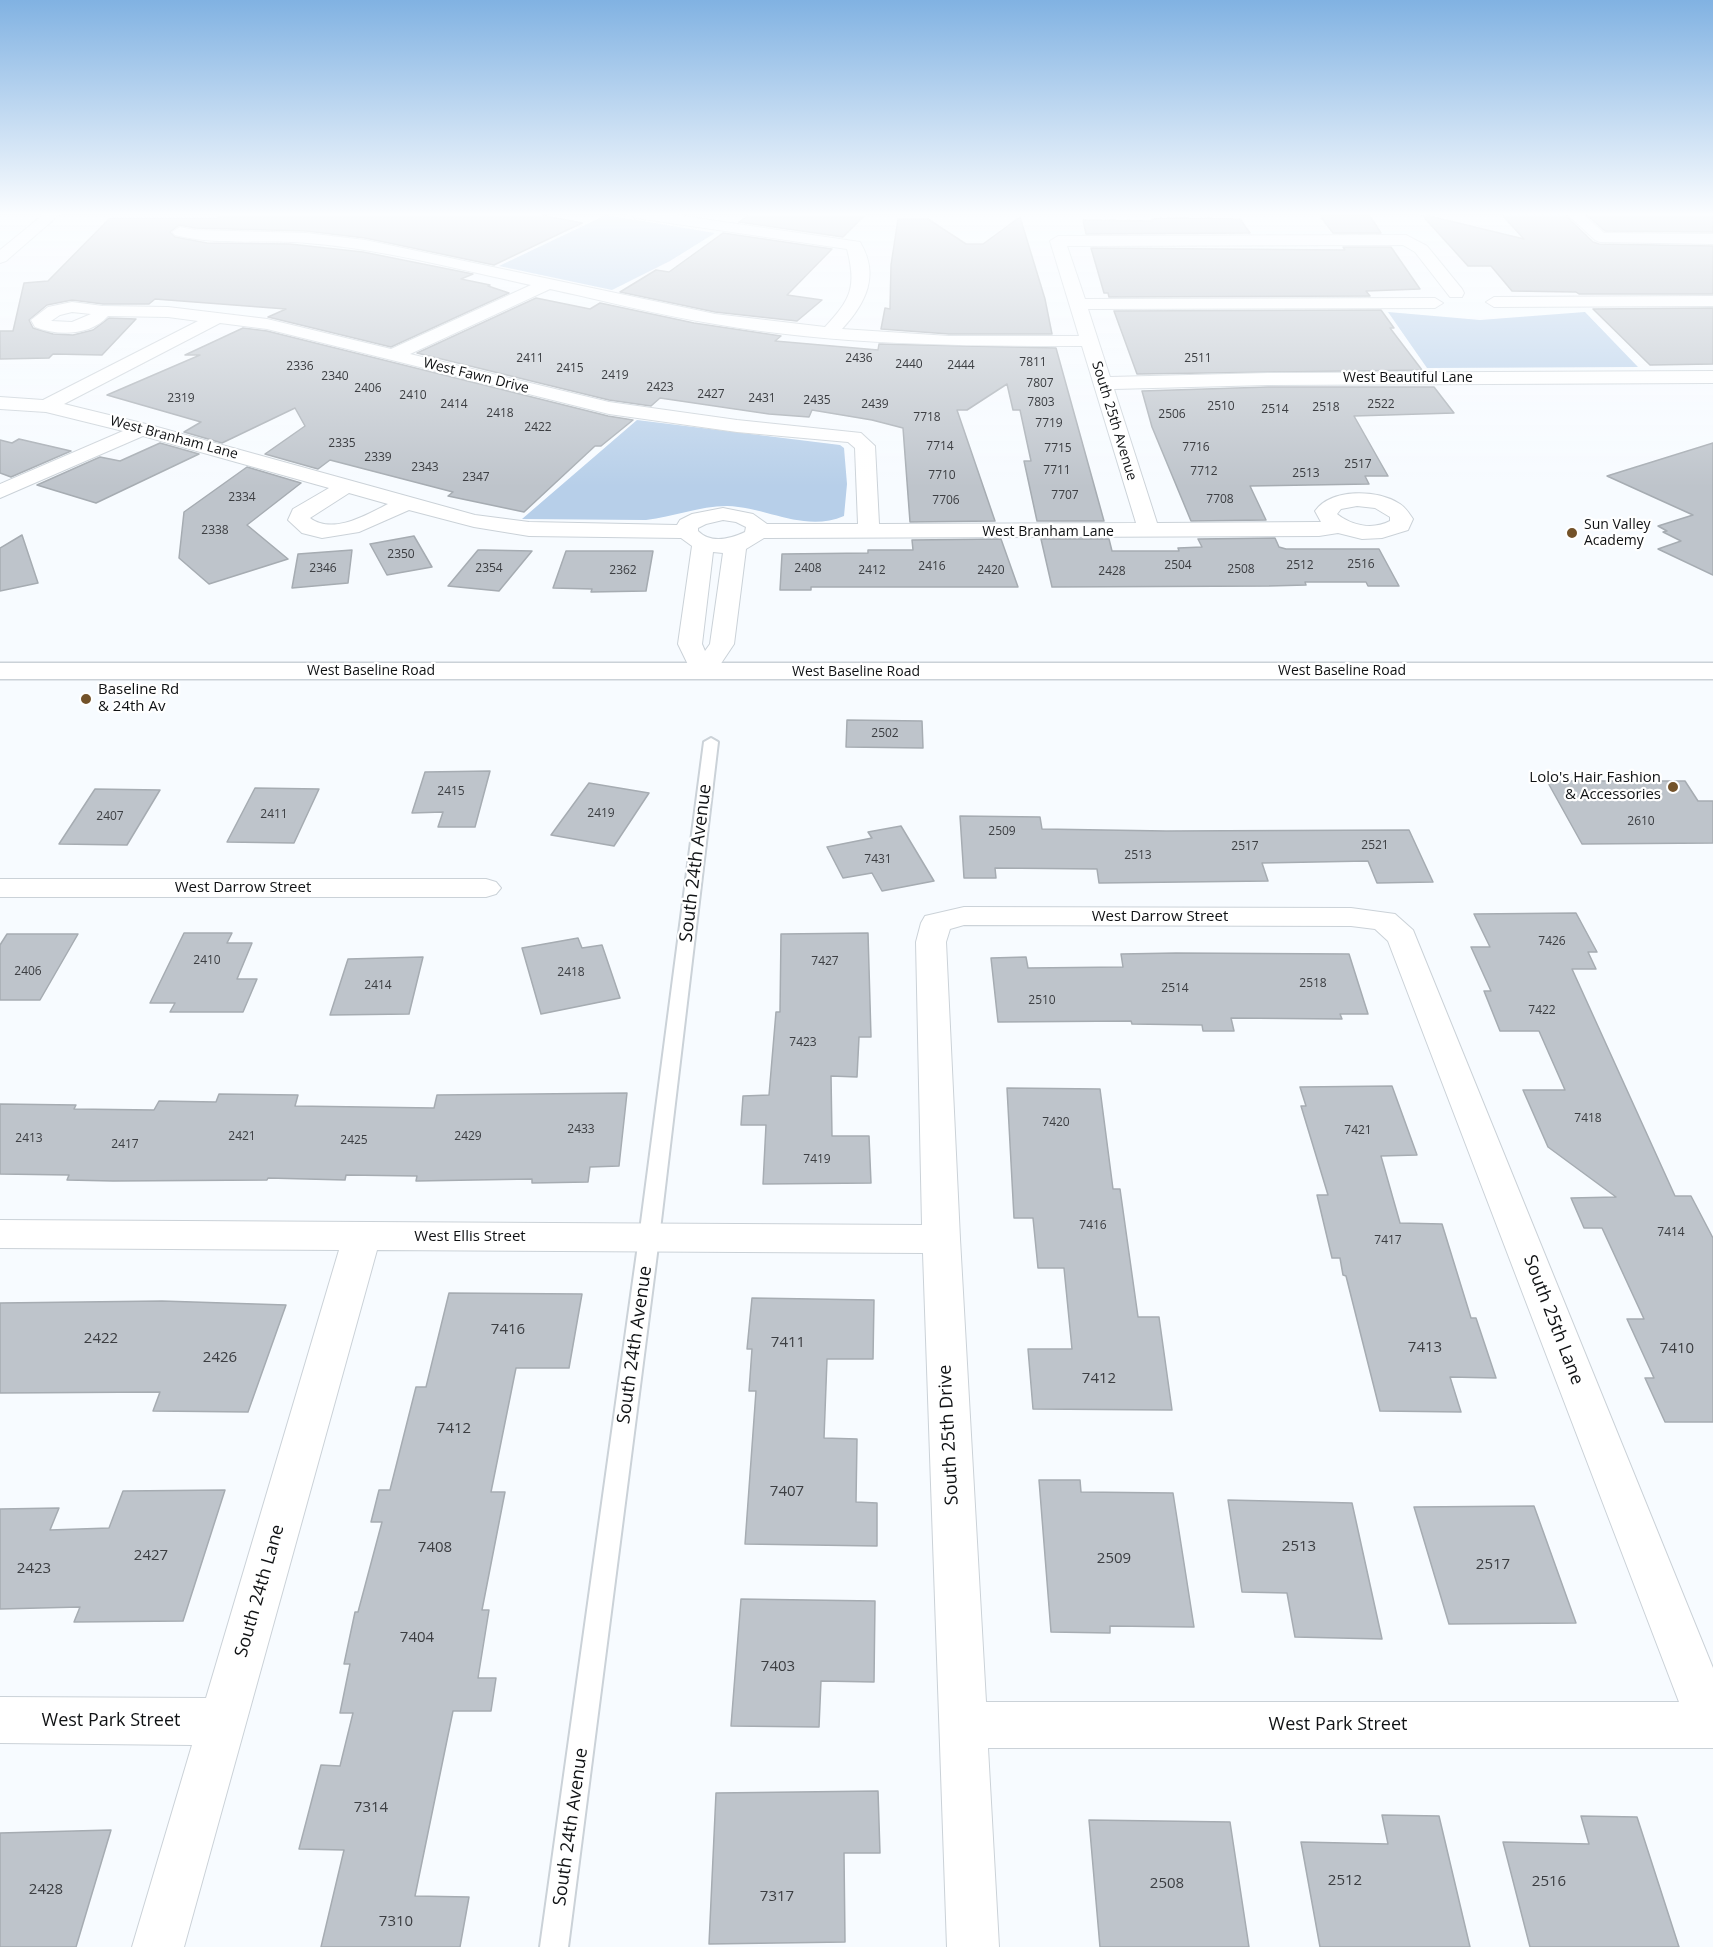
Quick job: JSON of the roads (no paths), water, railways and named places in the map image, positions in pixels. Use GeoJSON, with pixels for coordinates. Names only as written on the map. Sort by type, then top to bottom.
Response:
{"type":"FeatureCollection","features":[{"type":"Feature","properties":{"kind":"main road","name":"West Baseline Road"},"geometry":{"type":"LineString","coordinates":[[0,671],[1713,671]]}},
{"type":"Feature","properties":{"kind":"street"},"geometry":{"type":"LineString","coordinates":[[392,355],[502,305]]}},
{"type":"Feature","properties":{"kind":"street"},"geometry":{"type":"LineString","coordinates":[[644,305],[715,319],[829,333],[949,341],[1089,341]]}},
{"type":"Feature","properties":{"kind":"street"},"geometry":{"type":"LineString","coordinates":[[829,333],[852,305]]}},
{"type":"Feature","properties":{"kind":"street","name":"South 25th Avenue"},"geometry":{"type":"LineString","coordinates":[[1076,305],[1149,531]]}},
{"type":"Feature","properties":{"kind":"street"},"geometry":{"type":"LineString","coordinates":[[1439,305],[1451,311]]}},
{"type":"Feature","properties":{"kind":"street"},"geometry":{"type":"LineString","coordinates":[[1479,314],[1495,308],[1490,305]]}},
{"type":"Feature","properties":{"kind":"street","name":"West Fawn Drive"},"geometry":{"type":"LineString","coordinates":[[100,312],[140,310],[267,324],[609,408],[737,426],[854,437],[865,446],[869,532]]}},
{"type":"Feature","properties":{"kind":"street"},"geometry":{"type":"LineString","coordinates":[[46,406],[219,317]]}},
{"type":"Feature","properties":{"kind":"street","name":"West Beautiful Lane"},"geometry":{"type":"LineString","coordinates":[[1103,383],[1280,379],[1713,377]]}},
{"type":"Feature","properties":{"kind":"street","name":"West Branham Lane"},"geometry":{"type":"LineString","coordinates":[[0,403],[46,406],[143,429],[474,521],[529,529],[694,538],[735,544]]}},
{"type":"Feature","properties":{"kind":"street"},"geometry":{"type":"LineString","coordinates":[[0,492],[143,429]]}},
{"type":"Feature","properties":{"kind":"street"},"geometry":{"type":"LineString","coordinates":[[345,487],[301,514],[299,520],[312,530],[340,530],[370,521],[405,503]]}},
{"type":"Feature","properties":{"kind":"street"},"geometry":{"type":"LineString","coordinates":[[723,514],[745,517],[757,526],[757,531],[750,539],[735,544],[722,644],[703,672],[690,644],[694,538],[687,526],[692,521],[723,514]]}},
{"type":"Feature","properties":{"kind":"street","name":"West Branham Lane"},"geometry":{"type":"LineString","coordinates":[[757,531],[1319,530],[1339,526]]}},
{"type":"Feature","properties":{"kind":"street","name":"West Darrow Street"},"geometry":{"type":"LineString","coordinates":[[0,888],[486,888]]}},
{"type":"Feature","properties":{"kind":"street","name":"West Darrow Street"},"geometry":{"type":"LineString","coordinates":[[936,924],[964,916],[1351,917],[1384,921]]}},
{"type":"Feature","properties":{"kind":"street","name":"South 25th Lane"},"geometry":{"type":"LineString","coordinates":[[1384,921],[1402,936],[1713,1725]]}},
{"type":"Feature","properties":{"kind":"street","name":"South 25th Drive"},"geometry":{"type":"LineString","coordinates":[[936,924],[931,942],[941,1239],[973,1947]]}},
{"type":"Feature","properties":{"kind":"street","name":"West Ellis Street"},"geometry":{"type":"LineString","coordinates":[[0,1234],[941,1239]]}},
{"type":"Feature","properties":{"kind":"street","name":"South 24th Lane"},"geometry":{"type":"LineString","coordinates":[[158,1947],[362,1236]]}},
{"type":"Feature","properties":{"kind":"street","name":"West Park Street"},"geometry":{"type":"LineString","coordinates":[[0,1720],[223,1722]]}},
{"type":"Feature","properties":{"kind":"street","name":"West Park Street"},"geometry":{"type":"LineString","coordinates":[[962,1725],[1713,1725]]}},
{"type":"Feature","properties":{"kind":"lane","name":"South 24th Avenue"},"geometry":{"type":"LineString","coordinates":[[554,1947],[649,1238],[711,742]]}},
{"type":"Feature","properties":{"kind":"place","name":"Sun Valley Academy"},"geometry":{"type":"Point","coordinates":[1572,533]}},
{"type":"Feature","properties":{"kind":"place","name":"Baseline Rd & 24th Av"},"geometry":{"type":"Point","coordinates":[86,699]}},
{"type":"Feature","properties":{"kind":"place","name":"Lolo's Hair Fashion & Accessories"},"geometry":{"type":"Point","coordinates":[1673,787]}}]}
